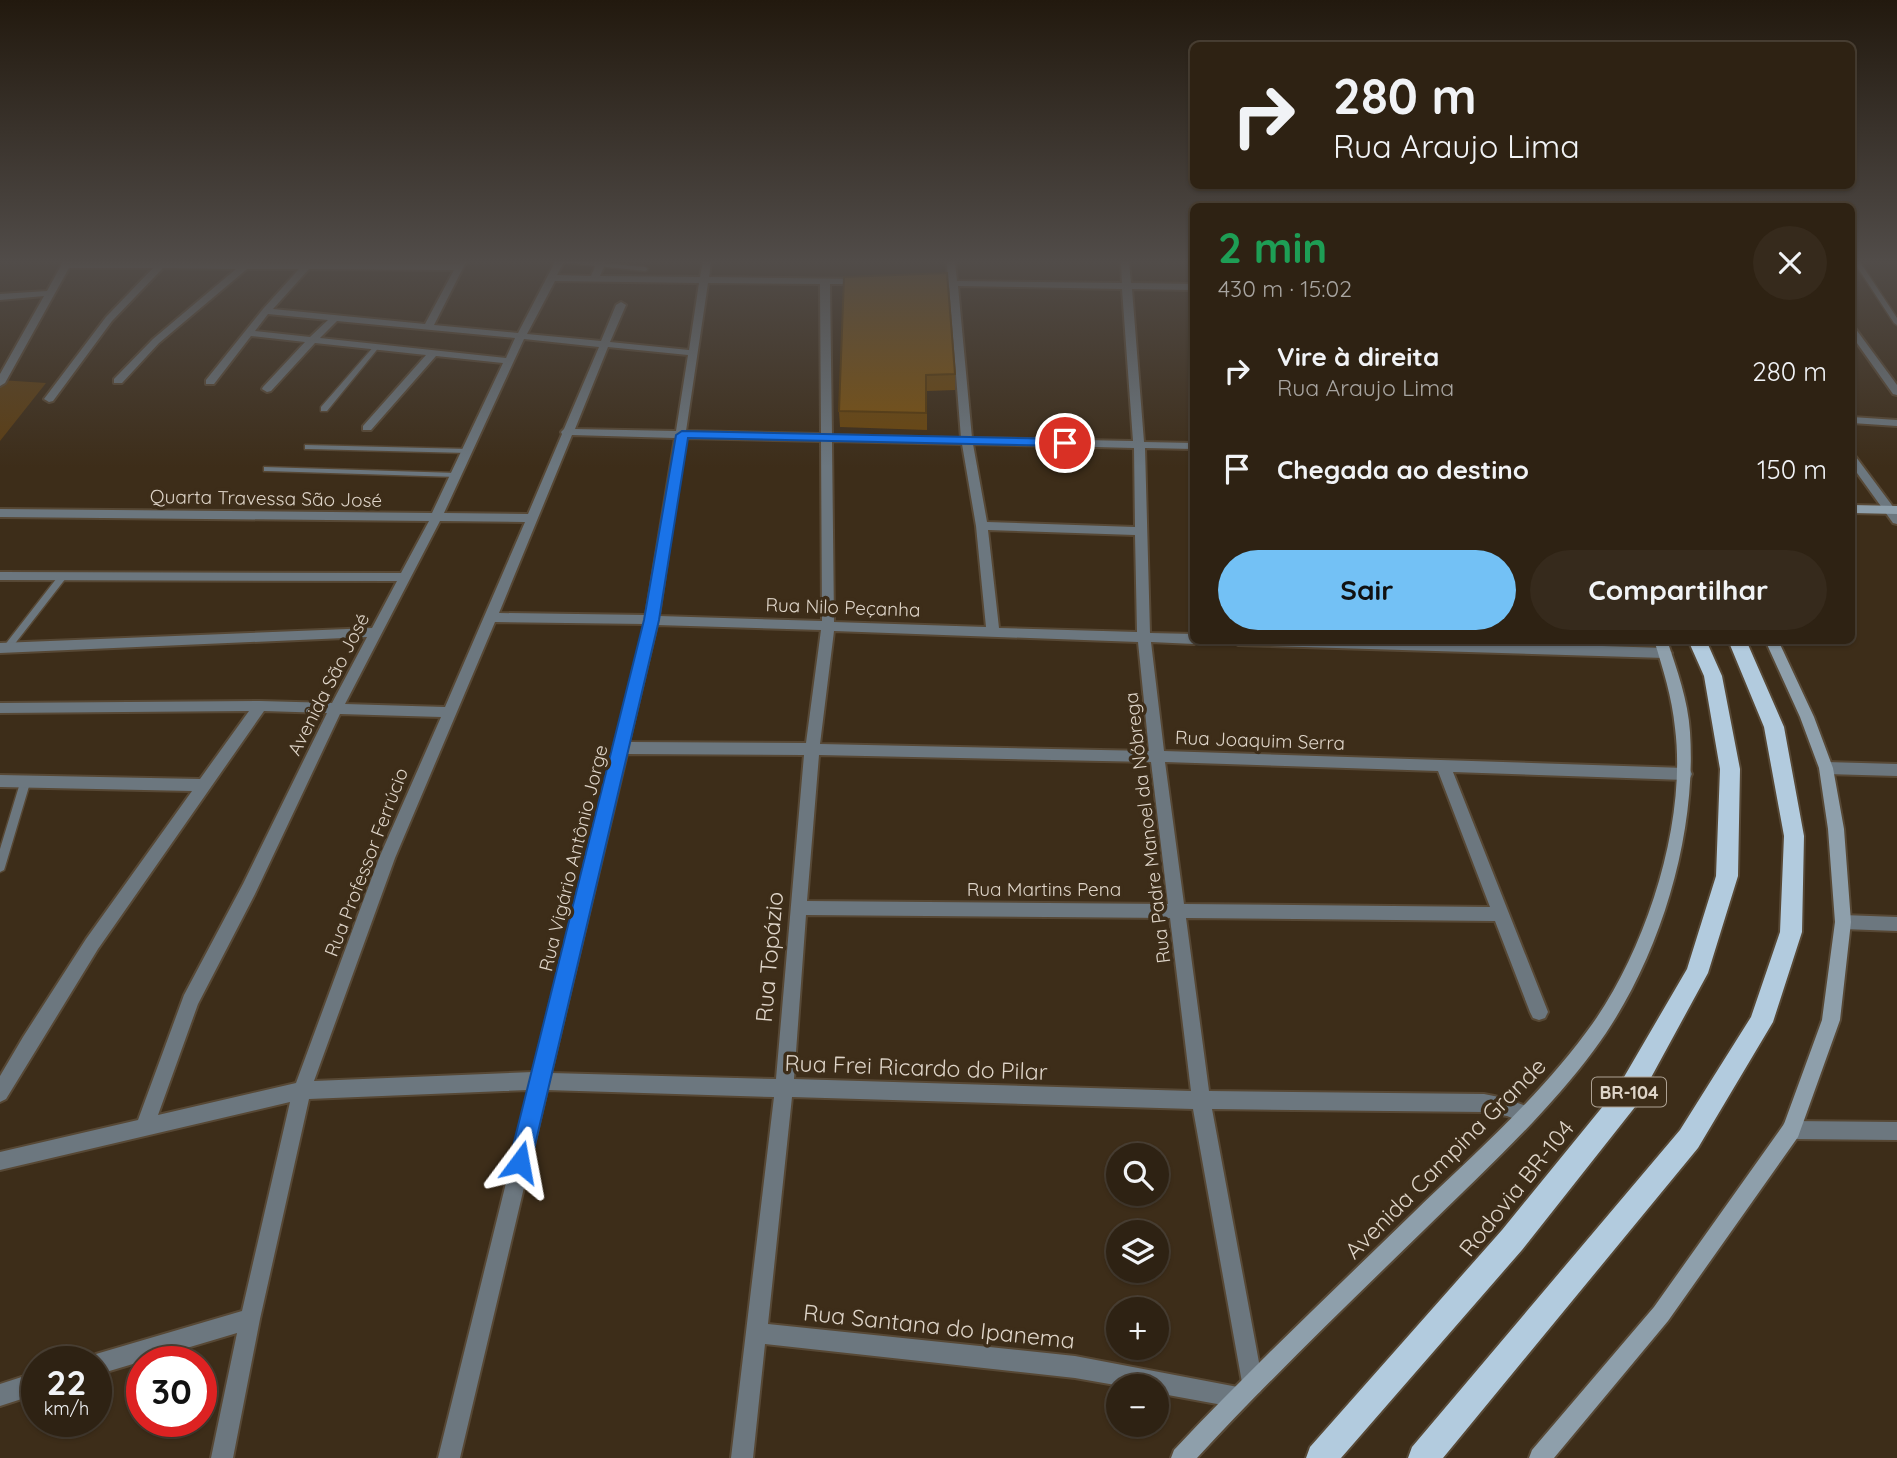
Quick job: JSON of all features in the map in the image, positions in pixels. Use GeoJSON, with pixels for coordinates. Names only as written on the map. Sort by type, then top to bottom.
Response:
{"type":"FeatureCollection","features":[{"type":"Feature","properties":{"kind":"highway","name":"Rodovia BR-104"},"geometry":{"type":"LineString","coordinates":[[1321,1458],[1511,1240],[1626,1098],[1697,973],[1727,876],[1730,769],[1713,676],[1699,644]]}},
{"type":"Feature","properties":{"kind":"highway"},"geometry":{"type":"LineString","coordinates":[[1423,1458],[1689,1139],[1761,1022],[1791,932],[1794,835],[1773,727],[1739,644]]}},
{"type":"Feature","properties":{"kind":"main road"},"geometry":{"type":"LineString","coordinates":[[1855,509],[1893,510]]}},
{"type":"Feature","properties":{"kind":"main road"},"geometry":{"type":"LineString","coordinates":[[1540,1458],[1661,1314],[1791,1130],[1831,1020],[1843,922],[1836,829],[1826,768],[1807,717],[1773,644]]}},
{"type":"Feature","properties":{"kind":"main road","name":"Avenida Campina Grande"},"geometry":{"type":"LineString","coordinates":[[1182,1458],[1245,1391],[1527,1115],[1566,1072],[1617,1000],[1645,938],[1666,877],[1680,821],[1685,774],[1679,705],[1663,647]]}},
{"type":"Feature","properties":{"kind":"street"},"geometry":{"type":"LineString","coordinates":[[0,383],[30,330]]}},
{"type":"Feature","properties":{"kind":"street"},"geometry":{"type":"LineString","coordinates":[[49,399],[100,330]]}},
{"type":"Feature","properties":{"kind":"street"},"geometry":{"type":"LineString","coordinates":[[118,380],[169,330]]}},
{"type":"Feature","properties":{"kind":"street"},"geometry":{"type":"LineString","coordinates":[[210,382],[250,330]]}},
{"type":"Feature","properties":{"kind":"street"},"geometry":{"type":"LineString","coordinates":[[267,389],[322,330]]}},
{"type":"Feature","properties":{"kind":"street"},"geometry":{"type":"LineString","coordinates":[[466,330],[694,353]]}},
{"type":"Feature","properties":{"kind":"street","name":"Avenida São José"},"geometry":{"type":"LineString","coordinates":[[144,1127],[190,1001],[249,889],[336,708],[436,518],[524,330]]}},
{"type":"Feature","properties":{"kind":"street","name":"Rua Professor Ferrúcio"},"geometry":{"type":"LineString","coordinates":[[222,1458],[250,1319],[302,1090],[387,858],[491,617],[610,330]]}},
{"type":"Feature","properties":{"kind":"street","name":"Rua Vigário Antônio Jorge"},"geometry":{"type":"LineString","coordinates":[[449,1458],[652,620],[697,330]]}},
{"type":"Feature","properties":{"kind":"street","name":"Rua Topázio"},"geometry":{"type":"LineString","coordinates":[[742,1458],[784,1087],[812,748],[828,627],[825,330]]}},
{"type":"Feature","properties":{"kind":"street"},"geometry":{"type":"LineString","coordinates":[[958,330],[967,440],[982,526],[993,631]]}},
{"type":"Feature","properties":{"kind":"street","name":"Rua Padre Manoel da Nóbrega"},"geometry":{"type":"LineString","coordinates":[[1130,330],[1139,445],[1144,638],[1201,1100],[1245,1391]]}},
{"type":"Feature","properties":{"kind":"street"},"geometry":{"type":"LineString","coordinates":[[248,333],[510,361]]}},
{"type":"Feature","properties":{"kind":"street"},"geometry":{"type":"LineString","coordinates":[[1855,334],[1897,392]]}},
{"type":"Feature","properties":{"kind":"street"},"geometry":{"type":"LineString","coordinates":[[367,428],[434,352]]}},
{"type":"Feature","properties":{"kind":"street"},"geometry":{"type":"LineString","coordinates":[[1855,419],[1897,423]]}},
{"type":"Feature","properties":{"kind":"street"},"geometry":{"type":"LineString","coordinates":[[566,432],[1190,446]]}},
{"type":"Feature","properties":{"kind":"street"},"geometry":{"type":"LineString","coordinates":[[1855,463],[1893,510],[1897,520]]}},
{"type":"Feature","properties":{"kind":"street","name":"Quarta Travessa São José"},"geometry":{"type":"LineString","coordinates":[[0,513],[531,518]]}},
{"type":"Feature","properties":{"kind":"street"},"geometry":{"type":"LineString","coordinates":[[982,526],[1140,531]]}},
{"type":"Feature","properties":{"kind":"street"},"geometry":{"type":"LineString","coordinates":[[0,576],[404,577]]}},
{"type":"Feature","properties":{"kind":"street","name":"Rua Nilo Peçanha"},"geometry":{"type":"LineString","coordinates":[[491,617],[1190,639]]}},
{"type":"Feature","properties":{"kind":"street"},"geometry":{"type":"LineString","coordinates":[[4,648],[375,632]]}},
{"type":"Feature","properties":{"kind":"street"},"geometry":{"type":"LineString","coordinates":[[1501,644],[1663,647]]}},
{"type":"Feature","properties":{"kind":"street"},"geometry":{"type":"LineString","coordinates":[[0,708],[260,706],[449,712]]}},
{"type":"Feature","properties":{"kind":"street"},"geometry":{"type":"LineString","coordinates":[[0,1093],[106,925],[260,706]]}},
{"type":"Feature","properties":{"kind":"street","name":"Rua Joaquim Serra"},"geometry":{"type":"LineString","coordinates":[[622,748],[812,748],[1157,755],[1685,774]]}},
{"type":"Feature","properties":{"kind":"street"},"geometry":{"type":"LineString","coordinates":[[1443,766],[1539,1012]]}},
{"type":"Feature","properties":{"kind":"street"},"geometry":{"type":"LineString","coordinates":[[1826,768],[1897,770]]}},
{"type":"Feature","properties":{"kind":"street"},"geometry":{"type":"LineString","coordinates":[[0,781],[205,785]]}},
{"type":"Feature","properties":{"kind":"street","name":"Rua Martins Pena"},"geometry":{"type":"LineString","coordinates":[[797,908],[1499,914]]}},
{"type":"Feature","properties":{"kind":"street"},"geometry":{"type":"LineString","coordinates":[[1843,922],[1897,924]]}},
{"type":"Feature","properties":{"kind":"street","name":"Rua Frei Ricardo do Pilar"},"geometry":{"type":"LineString","coordinates":[[0,1161],[302,1090],[539,1081],[1201,1100],[1484,1103],[1507,1107],[1527,1115]]}},
{"type":"Feature","properties":{"kind":"street"},"geometry":{"type":"LineString","coordinates":[[1791,1130],[1897,1131]]}},
{"type":"Feature","properties":{"kind":"street"},"geometry":{"type":"LineString","coordinates":[[112,1360],[250,1319]]}},
{"type":"Feature","properties":{"kind":"street","name":"Rua Santana do Ipanema"},"geometry":{"type":"LineString","coordinates":[[757,1333],[1075,1367],[1245,1391]]}},
{"type":"Feature","properties":{"kind":"street"},"geometry":{"type":"LineString","coordinates":[[0,1395],[21,1388]]}},
{"type":"Feature","properties":{"kind":"lane"},"geometry":{"type":"LineString","coordinates":[[324,409],[377,346]]}},
{"type":"Feature","properties":{"kind":"lane"},"geometry":{"type":"LineString","coordinates":[[308,447],[468,451]]}},
{"type":"Feature","properties":{"kind":"lane"},"geometry":{"type":"LineString","coordinates":[[267,469],[457,475]]}},
{"type":"Feature","properties":{"kind":"lane"},"geometry":{"type":"LineString","coordinates":[[4,648],[63,576]]}},
{"type":"Feature","properties":{"kind":"lane"},"geometry":{"type":"LineString","coordinates":[[0,867],[25,783]]}},
{"type":"Feature","properties":{"kind":"shaded area"},"geometry":{"type":"Polygon","coordinates":[[[0,380],[46,383],[0,441],[0,380]]]}},
{"type":"Feature","properties":{"kind":"building"},"geometry":{"type":"Polygon","coordinates":[[[842,330],[952,330],[955,374],[926,375],[926,413],[839,411],[842,330]]]}},
{"type":"Feature","properties":{"kind":"route"},"geometry":{"type":"LineString","coordinates":[[520,1162],[652,620],[682,435],[1065,443]]}}]}
